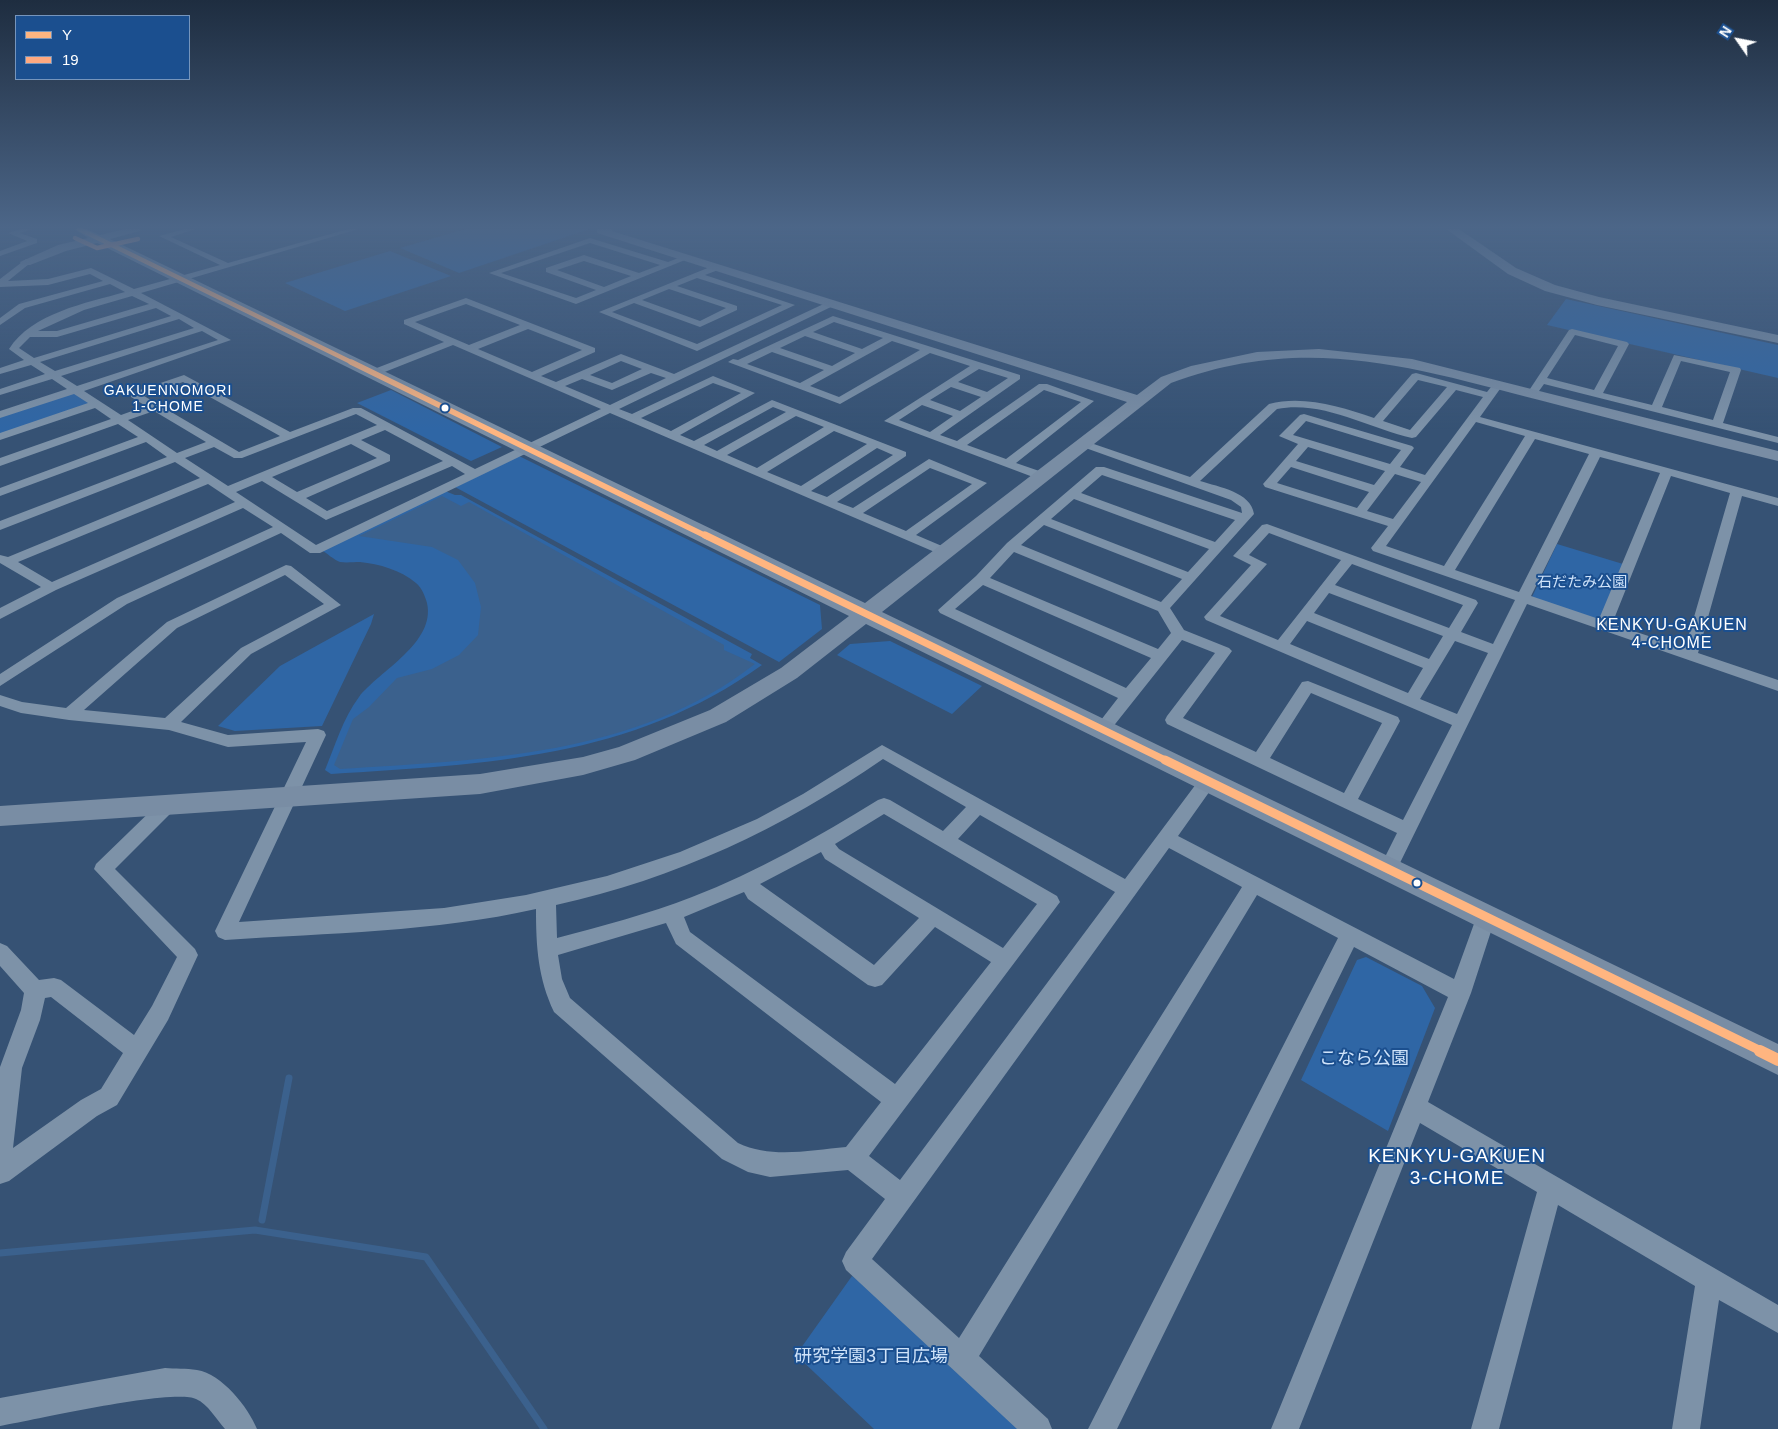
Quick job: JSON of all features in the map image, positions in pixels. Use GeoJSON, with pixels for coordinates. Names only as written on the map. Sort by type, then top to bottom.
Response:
{"type":"FeatureCollection","features":[{"type":"Feature","properties":{"kind":"street"},"geometry":{"type":"LineString","coordinates":[[0,322],[33,296]]}},
{"type":"Feature","properties":{"kind":"street"},"geometry":{"type":"LineString","coordinates":[[22,306],[59,296]]}},
{"type":"Feature","properties":{"kind":"street"},"geometry":{"type":"LineString","coordinates":[[14,349],[17,341],[73,310],[121,296]]}},
{"type":"Feature","properties":{"kind":"street"},"geometry":{"type":"LineString","coordinates":[[0,415],[226,340],[140,296]]}},
{"type":"Feature","properties":{"kind":"street"},"geometry":{"type":"LineString","coordinates":[[216,296],[1778,1060]]}},
{"type":"Feature","properties":{"kind":"street"},"geometry":{"type":"LineString","coordinates":[[560,296],[576,301],[590,296]]}},
{"type":"Feature","properties":{"kind":"street"},"geometry":{"type":"LineString","coordinates":[[644,296],[604,312],[697,348],[790,305],[761,296]]}},
{"type":"Feature","properties":{"kind":"street"},"geometry":{"type":"LineString","coordinates":[[634,300],[700,324],[734,308],[697,296]]}},
{"type":"Feature","properties":{"kind":"street"},"geometry":{"type":"LineString","coordinates":[[803,296],[1139,401]]}},
{"type":"Feature","properties":{"kind":"street"},"geometry":{"type":"LineString","coordinates":[[1577,296],[1778,339]]}},
{"type":"Feature","properties":{"kind":"street"},"geometry":{"type":"LineString","coordinates":[[532,376],[591,350],[466,301],[407,322],[532,376],[633,418],[944,552]]}},
{"type":"Feature","properties":{"kind":"street"},"geometry":{"type":"LineString","coordinates":[[28,334],[57,334],[157,304]]}},
{"type":"Feature","properties":{"kind":"street"},"geometry":{"type":"LineString","coordinates":[[0,352],[14,349],[315,550],[830,304]]}},
{"type":"Feature","properties":{"kind":"street"},"geometry":{"type":"LineString","coordinates":[[0,371],[180,316]]}},
{"type":"Feature","properties":{"kind":"street"},"geometry":{"type":"LineString","coordinates":[[738,364],[833,318],[1016,378],[931,436]]}},
{"type":"Feature","properties":{"kind":"street"},"geometry":{"type":"LineString","coordinates":[[745,325],[769,333]]}},
{"type":"Feature","properties":{"kind":"street"},"geometry":{"type":"LineString","coordinates":[[469,349],[527,326]]}},
{"type":"Feature","properties":{"kind":"street"},"geometry":{"type":"LineString","coordinates":[[0,392],[202,328]]}},
{"type":"Feature","properties":{"kind":"street"},"geometry":{"type":"LineString","coordinates":[[803,332],[863,353]]}},
{"type":"Feature","properties":{"kind":"street"},"geometry":{"type":"LineString","coordinates":[[1537,386],[1572,332],[1624,344],[1597,394]]}},
{"type":"Feature","properties":{"kind":"street"},"geometry":{"type":"LineString","coordinates":[[800,387],[892,337]]}},
{"type":"Feature","properties":{"kind":"street"},"geometry":{"type":"LineString","coordinates":[[373,372],[453,342]]}},
{"type":"Feature","properties":{"kind":"street"},"geometry":{"type":"LineString","coordinates":[[953,357],[970,347]]}},
{"type":"Feature","properties":{"kind":"street"},"geometry":{"type":"LineString","coordinates":[[772,348],[833,370]]}},
{"type":"Feature","properties":{"kind":"street"},"geometry":{"type":"LineString","coordinates":[[719,357],[840,401],[929,349]]}},
{"type":"Feature","properties":{"kind":"street"},"geometry":{"type":"LineString","coordinates":[[0,816],[480,784],[583,766],[626,754],[693,728],[758,693],[789,673],[1166,380],[1194,368],[1253,355],[1296,352],[1369,355],[1412,363],[1494,390]]}},
{"type":"Feature","properties":{"kind":"street"},"geometry":{"type":"LineString","coordinates":[[556,386],[621,357],[674,378]]}},
{"type":"Feature","properties":{"kind":"street"},"geometry":{"type":"LineString","coordinates":[[1656,409],[1678,357],[1736,370],[1718,424]]}},
{"type":"Feature","properties":{"kind":"street"},"geometry":{"type":"LineString","coordinates":[[978,365],[890,421],[1041,476]]}},
{"type":"Feature","properties":{"kind":"street"},"geometry":{"type":"LineString","coordinates":[[582,375],[612,387],[651,368]]}},
{"type":"Feature","properties":{"kind":"street"},"geometry":{"type":"LineString","coordinates":[[1376,424],[1416,376],[1454,386],[1494,390],[1537,386],[1597,394],[1778,440]]}},
{"type":"Feature","properties":{"kind":"street"},"geometry":{"type":"LineString","coordinates":[[290,437],[184,378],[135,395],[238,456],[290,437],[357,410],[475,474]]}},
{"type":"Feature","properties":{"kind":"street"},"geometry":{"type":"LineString","coordinates":[[633,418],[713,379],[750,393],[672,435]]}},
{"type":"Feature","properties":{"kind":"street"},"geometry":{"type":"LineString","coordinates":[[951,383],[989,396]]}},
{"type":"Feature","properties":{"kind":"street"},"geometry":{"type":"LineString","coordinates":[[958,446],[1043,386],[1089,401],[1007,464]]}},
{"type":"Feature","properties":{"kind":"street"},"geometry":{"type":"LineString","coordinates":[[1192,482],[1273,406],[1282,402],[1303,403],[1412,434],[1454,386]]}},
{"type":"Feature","properties":{"kind":"street"},"geometry":{"type":"LineString","coordinates":[[1537,386],[1778,456]]}},
{"type":"Feature","properties":{"kind":"street"},"geometry":{"type":"LineString","coordinates":[[1494,390],[1378,548],[1778,686]]}},
{"type":"Feature","properties":{"kind":"street"},"geometry":{"type":"LineString","coordinates":[[921,401],[961,415]]}},
{"type":"Feature","properties":{"kind":"street"},"geometry":{"type":"LineString","coordinates":[[695,445],[772,403],[902,454],[828,502]]}},
{"type":"Feature","properties":{"kind":"street"},"geometry":{"type":"LineString","coordinates":[[0,437],[98,404]]}},
{"type":"Feature","properties":{"kind":"street"},"geometry":{"type":"LineString","coordinates":[[0,462],[155,407]]}},
{"type":"Feature","properties":{"kind":"street"},"geometry":{"type":"LineString","coordinates":[[718,455],[795,412]]}},
{"type":"Feature","properties":{"kind":"street"},"geometry":{"type":"LineString","coordinates":[[1359,513],[1376,490],[1392,469],[1408,448],[1304,417],[1285,436],[1306,442],[1392,469],[1428,480]]}},
{"type":"Feature","properties":{"kind":"street"},"geometry":{"type":"LineString","coordinates":[[1473,418],[1778,502]]}},
{"type":"Feature","properties":{"kind":"street"},"geometry":{"type":"LineString","coordinates":[[227,491],[387,426]]}},
{"type":"Feature","properties":{"kind":"street"},"geometry":{"type":"LineString","coordinates":[[758,472],[833,427]]}},
{"type":"Feature","properties":{"kind":"street"},"geometry":{"type":"LineString","coordinates":[[1447,572],[1532,434]]}},
{"type":"Feature","properties":{"kind":"street"},"geometry":{"type":"LineString","coordinates":[[0,492],[146,438]]}},
{"type":"Feature","properties":{"kind":"street"},"geometry":{"type":"LineString","coordinates":[[297,497],[386,458],[353,440]]}},
{"type":"Feature","properties":{"kind":"street"},"geometry":{"type":"LineString","coordinates":[[0,526],[215,442]]}},
{"type":"Feature","properties":{"kind":"street"},"geometry":{"type":"LineString","coordinates":[[1306,442],[1269,484],[1395,524]]}},
{"type":"Feature","properties":{"kind":"street"},"geometry":{"type":"LineString","coordinates":[[802,491],[876,444]]}},
{"type":"Feature","properties":{"kind":"street"},"geometry":{"type":"LineString","coordinates":[[1084,444],[1241,501],[1249,510],[1244,519],[1163,608]]}},
{"type":"Feature","properties":{"kind":"street"},"geometry":{"type":"LineString","coordinates":[[1388,869],[1596,452]]}},
{"type":"Feature","properties":{"kind":"street"},"geometry":{"type":"LineString","coordinates":[[262,476],[326,516],[451,462]]}},
{"type":"Feature","properties":{"kind":"street"},"geometry":{"type":"LineString","coordinates":[[1288,462],[1376,490]]}},
{"type":"Feature","properties":{"kind":"street"},"geometry":{"type":"LineString","coordinates":[[854,513],[929,463],[981,482],[906,536]]}},
{"type":"Feature","properties":{"kind":"street"},"geometry":{"type":"LineString","coordinates":[[1129,696],[946,610],[981,579],[1012,546],[1100,470],[1244,519]]}},
{"type":"Feature","properties":{"kind":"street"},"geometry":{"type":"LineString","coordinates":[[1604,626],[1667,472]]}},
{"type":"Feature","properties":{"kind":"street"},"geometry":{"type":"LineString","coordinates":[[4,560],[209,479]]}},
{"type":"Feature","properties":{"kind":"street"},"geometry":{"type":"LineString","coordinates":[[1690,656],[1736,491]]}},
{"type":"Feature","properties":{"kind":"street"},"geometry":{"type":"LineString","coordinates":[[1072,494],[1218,548]]}},
{"type":"Feature","properties":{"kind":"street"},"geometry":{"type":"LineString","coordinates":[[0,614],[51,587],[244,502]]}},
{"type":"Feature","properties":{"kind":"street"},"geometry":{"type":"LineString","coordinates":[[1042,520],[1190,577]]}},
{"type":"Feature","properties":{"kind":"street"},"geometry":{"type":"LineString","coordinates":[[0,681],[122,601],[282,528]]}},
{"type":"Feature","properties":{"kind":"street"},"geometry":{"type":"LineString","coordinates":[[1411,701],[1471,603],[1266,528],[1240,556],[1260,564],[1211,617],[1281,646],[1411,701],[1461,722]]}},
{"type":"Feature","properties":{"kind":"street"},"geometry":{"type":"LineString","coordinates":[[1012,546],[1163,608],[1179,633],[1224,651],[1173,720],[1407,830]]}},
{"type":"Feature","properties":{"kind":"street"},"geometry":{"type":"LineString","coordinates":[[1281,646],[1350,558]]}},
{"type":"Feature","properties":{"kind":"street"},"geometry":{"type":"LineString","coordinates":[[4,560],[51,587]]}},
{"type":"Feature","properties":{"kind":"street"},"geometry":{"type":"LineString","coordinates":[[69,714],[172,626],[286,569],[334,605],[246,651],[169,724]]}},
{"type":"Feature","properties":{"kind":"street"},"geometry":{"type":"LineString","coordinates":[[981,579],[1160,656]]}},
{"type":"Feature","properties":{"kind":"street"},"geometry":{"type":"LineString","coordinates":[[1326,587],[1497,651]]}},
{"type":"Feature","properties":{"kind":"street"},"geometry":{"type":"LineString","coordinates":[[1305,615],[1433,666]]}},
{"type":"Feature","properties":{"kind":"street"},"geometry":{"type":"LineString","coordinates":[[1102,729],[1179,633]]}},
{"type":"Feature","properties":{"kind":"street"},"geometry":{"type":"LineString","coordinates":[[1259,760],[1308,686],[1392,721],[1348,802]]}},
{"type":"Feature","properties":{"kind":"street"},"geometry":{"type":"LineString","coordinates":[[0,700],[21,707],[69,714],[169,724],[228,742],[318,736],[225,931],[444,916],[546,898],[606,884],[664,866],[722,843],[801,804],[882,750],[1128,890]]}},
{"type":"Feature","properties":{"kind":"street"},"geometry":{"type":"LineString","coordinates":[[1038,1429],[854,1261],[1208,781]]}},
{"type":"Feature","properties":{"kind":"street"},"geometry":{"type":"LineString","coordinates":[[0,1172],[89,1108],[109,1097],[160,1013],[188,955],[103,869],[168,805]]}},
{"type":"Feature","properties":{"kind":"street"},"geometry":{"type":"LineString","coordinates":[[547,950],[672,913],[747,880],[824,842],[884,805],[1050,902],[852,1158]]}},
{"type":"Feature","properties":{"kind":"street"},"geometry":{"type":"LineString","coordinates":[[945,841],[978,805]]}},
{"type":"Feature","properties":{"kind":"street"},"geometry":{"type":"LineString","coordinates":[[1166,838],[1460,993]]}},
{"type":"Feature","properties":{"kind":"street"},"geometry":{"type":"LineString","coordinates":[[824,842],[832,854],[1005,960]]}},
{"type":"Feature","properties":{"kind":"street"},"geometry":{"type":"LineString","coordinates":[[747,880],[755,893],[875,978],[933,916]]}},
{"type":"Feature","properties":{"kind":"street"},"geometry":{"type":"LineString","coordinates":[[962,1358],[1254,884]]}},
{"type":"Feature","properties":{"kind":"street"},"geometry":{"type":"LineString","coordinates":[[546,898],[549,972],[555,994],[562,1005],[730,1151],[748,1160],[770,1166],[852,1158],[902,1197]]}},
{"type":"Feature","properties":{"kind":"street"},"geometry":{"type":"LineString","coordinates":[[672,913],[683,938],[897,1100]]}},
{"type":"Feature","properties":{"kind":"street"},"geometry":{"type":"LineString","coordinates":[[1285,1429],[1415,1108],[1460,993],[1486,916]]}},
{"type":"Feature","properties":{"kind":"street"},"geometry":{"type":"LineString","coordinates":[[1102,1429],[1350,935]]}},
{"type":"Feature","properties":{"kind":"street"},"geometry":{"type":"LineString","coordinates":[[0,952],[35,990],[35,1005],[11,1067],[0,1157]]}},
{"type":"Feature","properties":{"kind":"street"},"geometry":{"type":"LineString","coordinates":[[35,990],[54,987],[138,1051]]}},
{"type":"Feature","properties":{"kind":"street"},"geometry":{"type":"LineString","coordinates":[[1415,1108],[1778,1320]]}},
{"type":"Feature","properties":{"kind":"street"},"geometry":{"type":"LineString","coordinates":[[1485,1429],[1552,1187]]}},
{"type":"Feature","properties":{"kind":"street"},"geometry":{"type":"LineString","coordinates":[[1686,1429],[1709,1279]]}},
{"type":"Feature","properties":{"kind":"street"},"geometry":{"type":"LineString","coordinates":[[0,1412],[165,1382],[198,1384],[214,1394],[243,1429]]}},
{"type":"Feature","properties":{"kind":"green space"},"geometry":{"type":"Polygon","coordinates":[[[312,296],[391,296],[345,311],[312,296]]]}},
{"type":"Feature","properties":{"kind":"green space"},"geometry":{"type":"Polygon","coordinates":[[[1566,299],[1778,345],[1778,378],[1547,325],[1566,299]]]}},
{"type":"Feature","properties":{"kind":"green space"},"geometry":{"type":"Polygon","coordinates":[[[391,390],[502,447],[471,461],[357,403],[391,390]]]}},
{"type":"Feature","properties":{"kind":"green space"},"geometry":{"type":"Polygon","coordinates":[[[74,393],[90,403],[0,435],[0,416],[74,393]]]}},
{"type":"Feature","properties":{"kind":"green space"},"geometry":{"type":"Polygon","coordinates":[[[519,456],[820,605],[822,629],[779,662],[455,487],[519,456]]]}},
{"type":"Feature","properties":{"kind":"green space"},"geometry":{"type":"Polygon","coordinates":[[[445,491],[461,495],[752,654],[750,658],[762,665],[712,696],[661,720],[609,738],[556,751],[501,760],[331,774],[325,770],[353,705],[368,687],[415,643],[423,631],[427,617],[427,603],[420,587],[416,583],[390,568],[360,562],[340,562],[321,550],[445,491]]]}},
{"type":"Feature","properties":{"kind":"green space","name":"石だたみ公園"},"geometry":{"type":"Polygon","coordinates":[[[1557,544],[1623,564],[1602,620],[1595,620],[1532,597],[1557,544]]]}},
{"type":"Feature","properties":{"kind":"green space"},"geometry":{"type":"Polygon","coordinates":[[[374,614],[322,726],[235,731],[218,726],[280,666],[374,614]]]}},
{"type":"Feature","properties":{"kind":"green space"},"geometry":{"type":"Polygon","coordinates":[[[890,641],[982,686],[952,714],[837,655],[850,644],[890,641]]]}},
{"type":"Feature","properties":{"kind":"green space","name":"こなら公園"},"geometry":{"type":"Polygon","coordinates":[[[1366,957],[1422,986],[1435,1008],[1388,1131],[1301,1080],[1357,960],[1366,957]]]}},
{"type":"Feature","properties":{"kind":"green space","name":"研究学園3丁目広場"},"geometry":{"type":"Polygon","coordinates":[[[852,1276],[882,1299],[1022,1429],[874,1429],[796,1355],[852,1276]]]}},
{"type":"Feature","properties":{"kind":"shaded area"},"geometry":{"type":"Polygon","coordinates":[[[442,496],[461,506],[469,502],[724,645],[724,650],[755,664],[709,695],[660,718],[609,735],[556,748],[503,756],[448,762],[340,769],[334,765],[353,719],[369,707],[397,678],[432,669],[459,655],[478,635],[481,607],[475,583],[458,560],[432,547],[359,536],[442,496]]]}},
{"type":"Feature","properties":{"kind":"waterway"},"geometry":{"type":"LineString","coordinates":[[262,1220],[289,1078]]}},
{"type":"Feature","properties":{"kind":"waterway"},"geometry":{"type":"LineString","coordinates":[[0,1253],[255,1230],[426,1257],[544,1429]]}},
{"type":"Feature","properties":{"kind":"transit line","name":"Y"},"geometry":{"type":"LineString","coordinates":[[215,296],[1778,1060]]}},
{"type":"Feature","properties":{"kind":"district","name":"GAKUENNOMORI 1-CHOME"},"geometry":{"type":"Point","coordinates":[168,400]}},
{"type":"Feature","properties":{"kind":"district","name":"KENKYU-GAKUEN 4-CHOME"},"geometry":{"type":"Point","coordinates":[1672,635]}},
{"type":"Feature","properties":{"kind":"district","name":"KENKYU-GAKUEN 3-CHOME"},"geometry":{"type":"Point","coordinates":[1457,1168]}}]}
